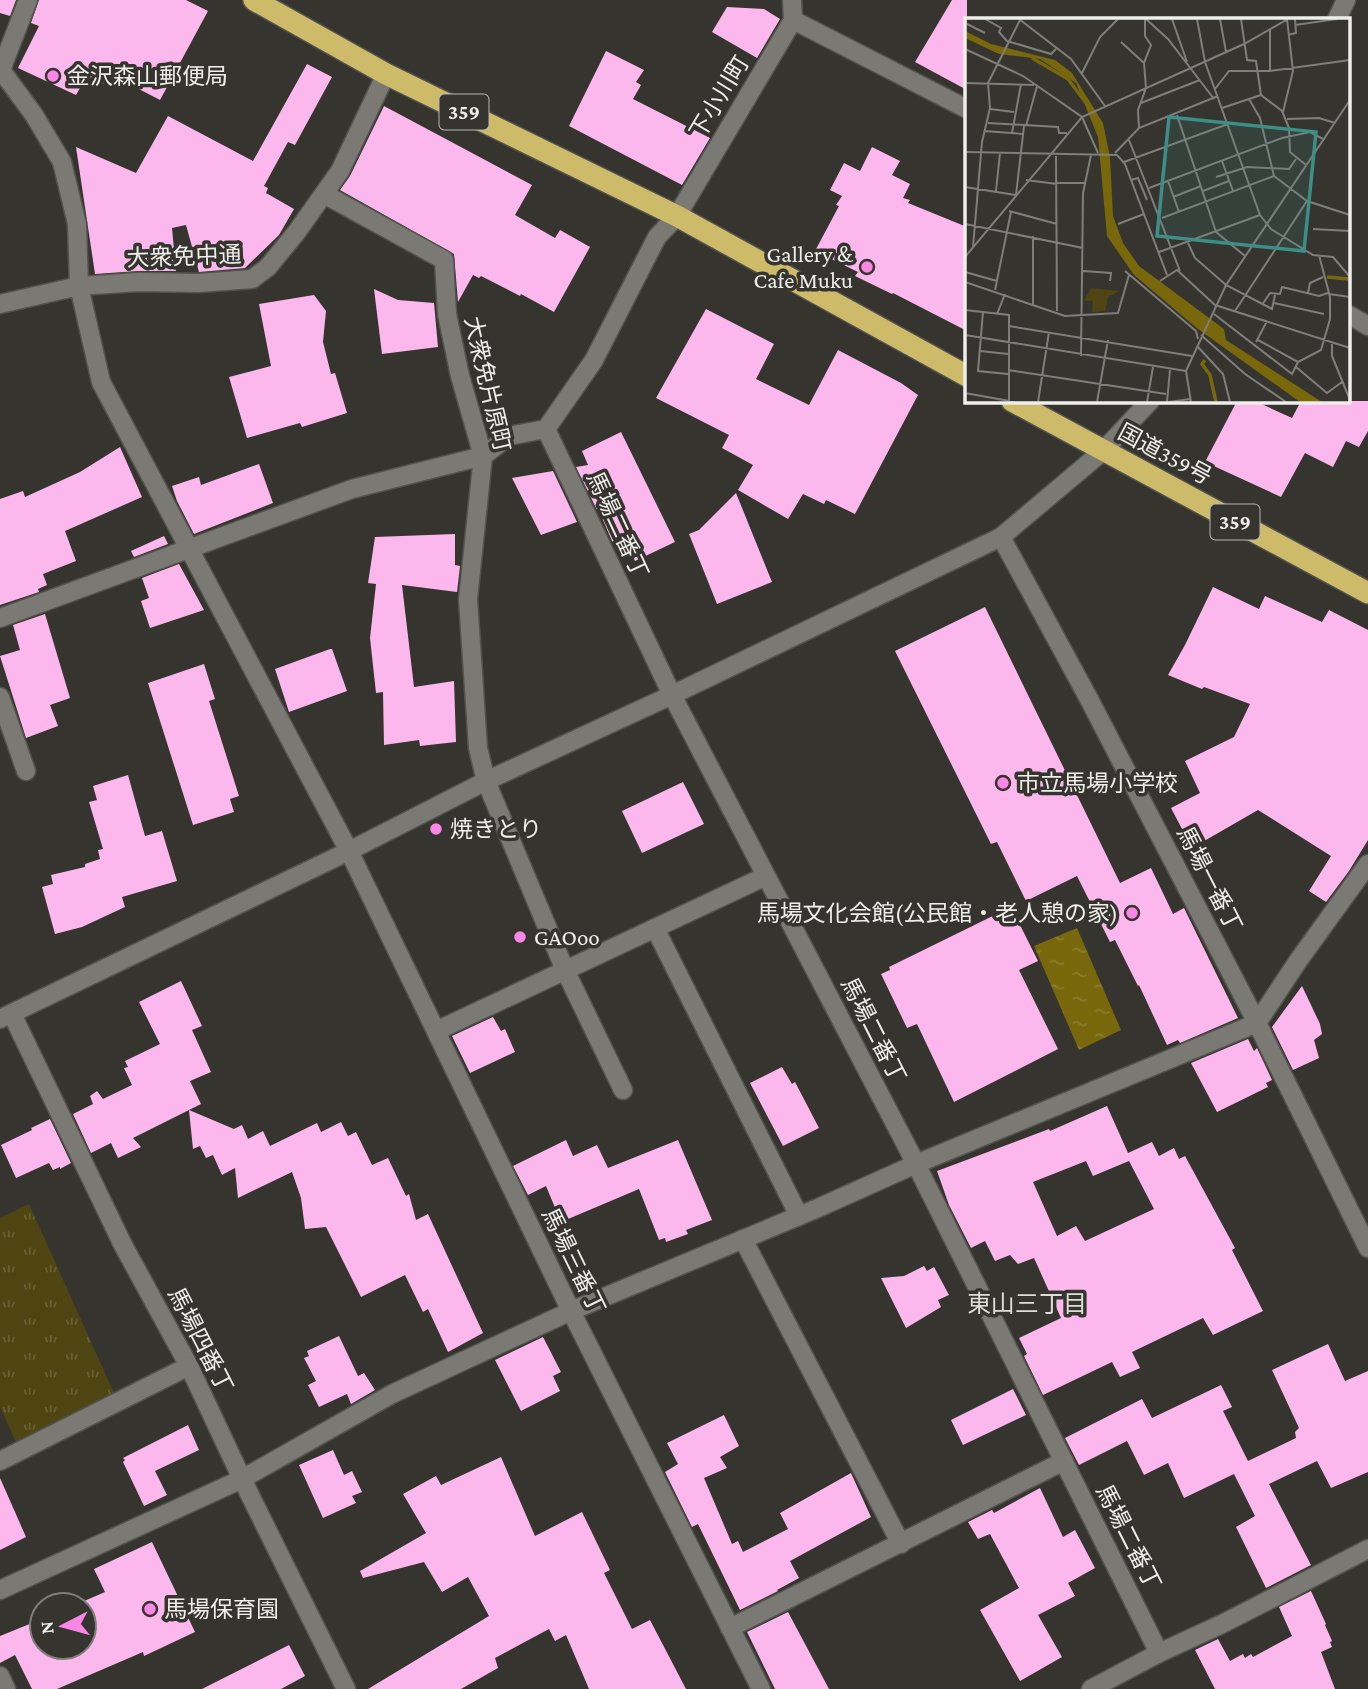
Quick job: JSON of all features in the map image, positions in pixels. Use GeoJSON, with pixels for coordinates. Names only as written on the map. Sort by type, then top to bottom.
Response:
{"type":"FeatureCollection","features":[{"type":"Feature","properties":{"kind":"highway","name":"359"},"geometry":{"type":"LineString","coordinates":[[254,0],[386,74],[677,216],[965,375]]}},
{"type":"Feature","properties":{"kind":"highway","name":"国道359号"},"geometry":{"type":"LineString","coordinates":[[1014,402],[1368,593]]}},
{"type":"Feature","properties":{"kind":"street","name":"馬場三番丁"},"geometry":{"type":"LineString","coordinates":[[27,0],[1,70],[34,115],[62,162],[77,224],[79,286],[101,382],[349,851],[571,1311],[761,1689]]}},
{"type":"Feature","properties":{"kind":"street"},"geometry":{"type":"LineString","coordinates":[[792,0],[793,20],[965,108]]}},
{"type":"Feature","properties":{"kind":"street"},"geometry":{"type":"LineString","coordinates":[[1337,18],[1346,0]]}},
{"type":"Feature","properties":{"kind":"street","name":"下小川町"},"geometry":{"type":"LineString","coordinates":[[546,429],[594,360],[657,237],[677,216],[793,20]]}},
{"type":"Feature","properties":{"kind":"street","name":"大衆免中通"},"geometry":{"type":"LineString","coordinates":[[0,304],[79,286],[252,279],[268,267],[296,233],[340,171],[386,74]]}},
{"type":"Feature","properties":{"kind":"street","name":"大衆免片原町"},"geometry":{"type":"LineString","coordinates":[[324,194],[444,260],[447,314],[460,376],[483,456],[468,598],[478,748],[486,780],[565,970],[623,1090]]}},
{"type":"Feature","properties":{"kind":"street"},"geometry":{"type":"LineString","coordinates":[[1350,316],[1368,326]]}},
{"type":"Feature","properties":{"kind":"street"},"geometry":{"type":"LineString","coordinates":[[6,1016],[349,851],[486,780],[672,695],[1001,537],[1103,451],[1149,402]]}},
{"type":"Feature","properties":{"kind":"street"},"geometry":{"type":"LineString","coordinates":[[0,618],[352,489],[483,456],[509,436],[546,429]]}},
{"type":"Feature","properties":{"kind":"street","name":"馬場二番丁"},"geometry":{"type":"LineString","coordinates":[[546,429],[672,695],[916,1164],[1159,1653]]}},
{"type":"Feature","properties":{"kind":"street","name":"馬場一番丁"},"geometry":{"type":"LineString","coordinates":[[1001,537],[1096,710],[1257,1023],[1368,1248]]}},
{"type":"Feature","properties":{"kind":"street"},"geometry":{"type":"LineString","coordinates":[[0,697],[26,771]]}},
{"type":"Feature","properties":{"kind":"street"},"geometry":{"type":"LineString","coordinates":[[0,1590],[242,1479],[392,1394],[571,1311],[1257,1023],[1368,863]]}},
{"type":"Feature","properties":{"kind":"street"},"geometry":{"type":"LineString","coordinates":[[436,1031],[766,876]]}},
{"type":"Feature","properties":{"kind":"street"},"geometry":{"type":"LineString","coordinates":[[655,928],[799,1216]]}},
{"type":"Feature","properties":{"kind":"street","name":"馬場四番丁"},"geometry":{"type":"LineString","coordinates":[[6,1016],[188,1366],[346,1689]]}},
{"type":"Feature","properties":{"kind":"street"},"geometry":{"type":"LineString","coordinates":[[743,1238],[901,1544]]}},
{"type":"Feature","properties":{"kind":"street"},"geometry":{"type":"LineString","coordinates":[[0,1461],[188,1366]]}},
{"type":"Feature","properties":{"kind":"street"},"geometry":{"type":"LineString","coordinates":[[730,1628],[1064,1461]]}},
{"type":"Feature","properties":{"kind":"street"},"geometry":{"type":"LineString","coordinates":[[1091,1689],[1368,1549]]}},
{"type":"Feature","properties":{"kind":"street"},"geometry":{"type":"LineString","coordinates":[[0,1676],[6,1689]]}},
{"type":"Feature","properties":{"kind":"green space"},"geometry":{"type":"Polygon","coordinates":[[[29,1204],[118,1402],[20,1451],[0,1407],[0,1218],[29,1204]]]}},
{"type":"Feature","properties":{"kind":"water"},"geometry":{"type":"Polygon","coordinates":[[[1077,928],[1121,1030],[1079,1050],[1034,946],[1077,928]]]}},
{"type":"Feature","properties":{"kind":"building"},"geometry":{"type":"Polygon","coordinates":[[[0,0],[16,0],[10,16],[0,13],[0,0]]]}},
{"type":"Feature","properties":{"kind":"building"},"geometry":{"type":"Polygon","coordinates":[[[39,0],[186,0],[208,11],[160,100],[114,76],[109,86],[87,76],[76,95],[18,68],[39,26],[31,23],[39,0]]]}},
{"type":"Feature","properties":{"kind":"building"},"geometry":{"type":"Polygon","coordinates":[[[952,0],[967,0],[965,89],[915,62],[952,0]]]}},
{"type":"Feature","properties":{"kind":"building"},"geometry":{"type":"Polygon","coordinates":[[[727,7],[764,9],[780,19],[757,58],[712,32],[727,7]]]}},
{"type":"Feature","properties":{"kind":"building"},"geometry":{"type":"Polygon","coordinates":[[[606,51],[644,70],[636,82],[641,85],[633,99],[710,138],[682,185],[569,126],[606,51]]]}},
{"type":"Feature","properties":{"kind":"building"},"geometry":{"type":"Polygon","coordinates":[[[307,64],[332,77],[295,145],[288,142],[264,186],[268,188],[266,193],[294,209],[279,235],[245,268],[199,272],[186,225],[172,228],[176,271],[95,274],[76,147],[136,173],[168,116],[253,161],[307,64]]]}},
{"type":"Feature","properties":{"kind":"building"},"geometry":{"type":"Polygon","coordinates":[[[384,106],[532,185],[515,215],[555,238],[560,230],[590,247],[554,312],[521,294],[520,296],[481,276],[479,278],[473,275],[458,302],[454,254],[340,190],[350,176],[384,106]]]}},
{"type":"Feature","properties":{"kind":"building"},"geometry":{"type":"Polygon","coordinates":[[[872,147],[900,161],[892,175],[910,184],[903,198],[910,200],[908,203],[965,226],[965,330],[855,276],[858,272],[815,251],[839,206],[836,205],[842,196],[830,190],[844,163],[860,171],[872,147]]]}},
{"type":"Feature","properties":{"kind":"building"},"geometry":{"type":"Polygon","coordinates":[[[374,289],[398,300],[434,303],[438,347],[382,354],[374,289]]]}},
{"type":"Feature","properties":{"kind":"building"},"geometry":{"type":"Polygon","coordinates":[[[314,295],[326,311],[323,342],[331,374],[335,373],[347,413],[302,427],[300,423],[247,438],[229,377],[271,366],[259,304],[314,295]]]}},
{"type":"Feature","properties":{"kind":"building"},"geometry":{"type":"Polygon","coordinates":[[[706,309],[774,344],[756,379],[809,405],[838,350],[901,383],[918,395],[855,514],[826,500],[824,504],[803,494],[788,519],[738,490],[753,465],[722,448],[729,435],[656,398],[706,309]]]}},
{"type":"Feature","properties":{"kind":"building"},"geometry":{"type":"Polygon","coordinates":[[[1368,401],[1368,431],[1359,447],[1346,441],[1333,467],[1305,453],[1281,497],[1205,462],[1236,402],[1257,402],[1292,418],[1300,402],[1368,401]]]}},
{"type":"Feature","properties":{"kind":"building"},"geometry":{"type":"Polygon","coordinates":[[[621,432],[675,542],[635,561],[631,553],[623,557],[618,547],[615,548],[576,467],[588,465],[582,451],[621,432]]]}},
{"type":"Feature","properties":{"kind":"building"},"geometry":{"type":"Polygon","coordinates":[[[120,447],[142,497],[65,531],[76,561],[43,574],[47,585],[38,589],[39,592],[0,605],[0,499],[23,491],[25,497],[80,472],[120,447]]]}},
{"type":"Feature","properties":{"kind":"building"},"geometry":{"type":"Polygon","coordinates":[[[259,464],[273,503],[194,534],[172,486],[199,477],[201,485],[259,464]]]}},
{"type":"Feature","properties":{"kind":"building"},"geometry":{"type":"Polygon","coordinates":[[[553,471],[577,522],[541,535],[512,478],[553,471]]]}},
{"type":"Feature","properties":{"kind":"building"},"geometry":{"type":"Polygon","coordinates":[[[736,493],[772,582],[717,604],[689,534],[699,530],[736,493]]]}},
{"type":"Feature","properties":{"kind":"building"},"geometry":{"type":"Polygon","coordinates":[[[455,534],[455,565],[460,566],[457,592],[402,585],[414,687],[454,681],[456,742],[420,746],[419,740],[384,745],[383,692],[376,693],[370,638],[376,584],[368,583],[375,537],[455,534]]]}},
{"type":"Feature","properties":{"kind":"building"},"geometry":{"type":"Polygon","coordinates":[[[164,536],[168,544],[134,557],[131,551],[164,536]]]}},
{"type":"Feature","properties":{"kind":"building"},"geometry":{"type":"Polygon","coordinates":[[[179,564],[204,610],[150,628],[141,601],[149,598],[142,578],[179,564]]]}},
{"type":"Feature","properties":{"kind":"building"},"geometry":{"type":"Polygon","coordinates":[[[1213,587],[1259,609],[1265,596],[1322,622],[1329,610],[1368,630],[1368,840],[1326,902],[1309,891],[1331,856],[1258,810],[1192,848],[1171,808],[1200,793],[1185,761],[1234,737],[1250,704],[1168,675],[1213,587]]]}},
{"type":"Feature","properties":{"kind":"building"},"geometry":{"type":"Polygon","coordinates":[[[985,607],[1120,883],[1151,868],[1173,914],[1184,908],[1238,1018],[1180,1043],[1178,1040],[1167,1045],[1139,985],[1115,940],[1110,942],[1077,876],[1026,901],[997,842],[991,844],[895,651],[985,607]]]}},
{"type":"Feature","properties":{"kind":"building"},"geometry":{"type":"Polygon","coordinates":[[[45,614],[70,698],[50,705],[58,726],[26,738],[0,656],[20,650],[13,625],[45,614]]]}},
{"type":"Feature","properties":{"kind":"building"},"geometry":{"type":"Polygon","coordinates":[[[330,649],[347,691],[289,712],[275,669],[330,649]]]}},
{"type":"Feature","properties":{"kind":"building"},"geometry":{"type":"Polygon","coordinates":[[[204,664],[215,699],[209,701],[239,796],[230,799],[234,812],[193,825],[148,683],[204,664]]]}},
{"type":"Feature","properties":{"kind":"building"},"geometry":{"type":"Polygon","coordinates":[[[128,775],[145,836],[162,831],[177,881],[122,897],[125,907],[82,927],[55,934],[42,887],[53,884],[51,875],[85,867],[85,864],[100,859],[98,850],[103,849],[89,802],[97,800],[93,786],[128,775]]]}},
{"type":"Feature","properties":{"kind":"building"},"geometry":{"type":"Polygon","coordinates":[[[683,782],[704,824],[642,853],[622,811],[683,782]]]}},
{"type":"Feature","properties":{"kind":"building"},"geometry":{"type":"Polygon","coordinates":[[[1011,907],[1038,961],[1019,970],[1058,1049],[954,1102],[917,1024],[907,1028],[881,974],[890,970],[889,967],[1011,907]]]}},
{"type":"Feature","properties":{"kind":"building"},"geometry":{"type":"Polygon","coordinates":[[[181,981],[202,1026],[192,1030],[211,1072],[190,1081],[201,1104],[133,1138],[141,1147],[118,1158],[111,1143],[91,1153],[73,1114],[93,1104],[90,1096],[97,1091],[103,1099],[132,1085],[124,1068],[128,1067],[125,1061],[160,1044],[139,1002],[181,981]]]}},
{"type":"Feature","properties":{"kind":"building"},"geometry":{"type":"Polygon","coordinates":[[[1302,986],[1322,1034],[1314,1040],[1319,1058],[1293,1070],[1272,1027],[1302,986]]]}},
{"type":"Feature","properties":{"kind":"building"},"geometry":{"type":"Polygon","coordinates":[[[493,1017],[501,1031],[505,1029],[515,1052],[470,1073],[452,1036],[493,1017]]]}},
{"type":"Feature","properties":{"kind":"building"},"geometry":{"type":"Polygon","coordinates":[[[1248,1039],[1254,1051],[1257,1048],[1272,1080],[1266,1083],[1268,1087],[1217,1112],[1191,1063],[1248,1039]]]}},
{"type":"Feature","properties":{"kind":"building"},"geometry":{"type":"Polygon","coordinates":[[[782,1067],[792,1084],[795,1082],[819,1128],[783,1146],[750,1083],[782,1067]]]}},
{"type":"Feature","properties":{"kind":"building"},"geometry":{"type":"Polygon","coordinates":[[[1107,1106],[1128,1153],[1152,1142],[1159,1156],[1174,1148],[1179,1159],[1185,1156],[1235,1248],[1232,1250],[1263,1311],[1213,1335],[1203,1318],[1132,1352],[1140,1368],[1120,1377],[1112,1362],[1043,1395],[1024,1356],[1027,1354],[1019,1338],[1061,1318],[1034,1258],[1018,1264],[1010,1255],[995,1261],[985,1241],[971,1248],[949,1205],[937,1171],[1049,1129],[1050,1131],[1107,1106]],[[1086,1161],[1033,1182],[1057,1236],[1076,1226],[1085,1241],[1154,1209],[1129,1161],[1093,1176],[1086,1161]]]}},
{"type":"Feature","properties":{"kind":"building"},"geometry":{"type":"Polygon","coordinates":[[[189,1110],[234,1129],[242,1125],[248,1139],[263,1131],[270,1146],[317,1123],[321,1132],[341,1122],[348,1136],[356,1132],[372,1165],[388,1158],[406,1196],[409,1194],[416,1220],[428,1214],[483,1333],[448,1352],[428,1309],[423,1312],[405,1275],[361,1297],[326,1227],[305,1229],[301,1198],[292,1172],[238,1198],[235,1168],[222,1175],[213,1155],[206,1158],[200,1146],[193,1149],[189,1110]]]}},
{"type":"Feature","properties":{"kind":"building"},"geometry":{"type":"Polygon","coordinates":[[[50,1119],[71,1163],[53,1170],[49,1163],[16,1178],[1,1145],[50,1119]]]}},
{"type":"Feature","properties":{"kind":"building"},"geometry":{"type":"Polygon","coordinates":[[[566,1140],[573,1156],[597,1145],[608,1168],[678,1140],[712,1220],[686,1230],[688,1234],[666,1242],[665,1238],[659,1240],[639,1189],[561,1222],[546,1186],[528,1195],[513,1166],[566,1140]]]}},
{"type":"Feature","properties":{"kind":"building"},"geometry":{"type":"Polygon","coordinates":[[[924,1266],[927,1271],[934,1267],[949,1295],[938,1300],[941,1307],[906,1328],[881,1278],[904,1276],[924,1266]]]}},
{"type":"Feature","properties":{"kind":"building"},"geometry":{"type":"Polygon","coordinates":[[[339,1336],[358,1376],[364,1373],[375,1390],[351,1404],[347,1394],[319,1407],[308,1385],[316,1381],[304,1358],[309,1356],[307,1351],[339,1336]]]}},
{"type":"Feature","properties":{"kind":"building"},"geometry":{"type":"Polygon","coordinates":[[[543,1337],[561,1372],[553,1376],[560,1391],[521,1411],[495,1360],[543,1337]]]}},
{"type":"Feature","properties":{"kind":"building"},"geometry":{"type":"Polygon","coordinates":[[[1328,1344],[1345,1381],[1368,1371],[1368,1472],[1331,1488],[1317,1461],[1269,1484],[1311,1565],[1266,1588],[1236,1527],[1255,1516],[1234,1474],[1184,1498],[1168,1463],[1144,1475],[1127,1441],[1079,1465],[1065,1438],[1142,1399],[1152,1418],[1221,1385],[1232,1407],[1223,1411],[1248,1461],[1296,1438],[1295,1432],[1299,1428],[1272,1370],[1328,1344]]]}},
{"type":"Feature","properties":{"kind":"building"},"geometry":{"type":"Polygon","coordinates":[[[1013,1389],[1026,1415],[963,1445],[951,1420],[1013,1389]]]}},
{"type":"Feature","properties":{"kind":"building"},"geometry":{"type":"Polygon","coordinates":[[[724,1415],[739,1446],[720,1457],[727,1468],[704,1478],[732,1544],[738,1541],[743,1552],[788,1529],[780,1513],[851,1473],[871,1517],[790,1561],[799,1578],[740,1610],[698,1524],[692,1527],[665,1472],[678,1464],[667,1443],[724,1415]]]}},
{"type":"Feature","properties":{"kind":"building"},"geometry":{"type":"Polygon","coordinates":[[[188,1425],[199,1450],[155,1471],[167,1495],[144,1506],[123,1458],[188,1425]]]}},
{"type":"Feature","properties":{"kind":"building"},"geometry":{"type":"Polygon","coordinates":[[[333,1450],[344,1475],[352,1471],[362,1492],[352,1496],[356,1503],[323,1518],[299,1465],[333,1450]]]}},
{"type":"Feature","properties":{"kind":"building"},"geometry":{"type":"Polygon","coordinates":[[[501,1457],[535,1536],[582,1512],[610,1570],[604,1573],[632,1629],[650,1620],[686,1689],[589,1689],[566,1635],[555,1641],[549,1629],[495,1658],[498,1668],[461,1689],[368,1689],[489,1616],[468,1577],[442,1592],[424,1562],[363,1578],[360,1571],[426,1533],[403,1494],[436,1476],[441,1485],[501,1457]]]}},
{"type":"Feature","properties":{"kind":"building"},"geometry":{"type":"Polygon","coordinates":[[[0,1478],[26,1537],[0,1550],[0,1478]]]}},
{"type":"Feature","properties":{"kind":"building"},"geometry":{"type":"Polygon","coordinates":[[[1040,1488],[1063,1537],[1075,1530],[1095,1568],[1068,1583],[1075,1596],[1038,1615],[1062,1657],[1020,1681],[980,1610],[1019,1588],[990,1534],[978,1539],[968,1522],[992,1510],[994,1513],[1040,1488]]]}},
{"type":"Feature","properties":{"kind":"building"},"geometry":{"type":"Polygon","coordinates":[[[152,1542],[195,1632],[144,1656],[143,1652],[57,1689],[32,1689],[15,1655],[0,1663],[0,1636],[28,1625],[28,1661],[98,1661],[98,1595],[105,1592],[94,1569],[152,1542]]]}},
{"type":"Feature","properties":{"kind":"building"},"geometry":{"type":"Polygon","coordinates":[[[1311,1591],[1332,1641],[1332,1647],[1321,1652],[1335,1689],[1215,1689],[1195,1650],[1218,1639],[1230,1661],[1243,1654],[1245,1658],[1251,1654],[1253,1657],[1292,1636],[1279,1607],[1311,1591]]]}},
{"type":"Feature","properties":{"kind":"building"},"geometry":{"type":"Polygon","coordinates":[[[788,1612],[829,1689],[775,1689],[747,1632],[788,1612]]]}},
{"type":"Feature","properties":{"kind":"building"},"geometry":{"type":"Polygon","coordinates":[[[289,1645],[305,1676],[281,1689],[202,1689],[289,1645]]]}},
{"type":"Feature","properties":{"kind":"place","name":"金沢森山郵便局"},"geometry":{"type":"Point","coordinates":[53,76]}},
{"type":"Feature","properties":{"kind":"place","name":"Gallery & Cafe Muku"},"geometry":{"type":"Point","coordinates":[867,267]}},
{"type":"Feature","properties":{"kind":"place","name":"市立馬場小学校"},"geometry":{"type":"Point","coordinates":[1003,783]}},
{"type":"Feature","properties":{"kind":"place","name":"焼きとり"},"geometry":{"type":"Point","coordinates":[436,829]}},
{"type":"Feature","properties":{"kind":"place","name":"馬場文化会館(公民館・老人憩の家)"},"geometry":{"type":"Point","coordinates":[1132,913]}},
{"type":"Feature","properties":{"kind":"place","name":"GAOoo"},"geometry":{"type":"Point","coordinates":[520,937]}},
{"type":"Feature","properties":{"kind":"place","name":"馬場保育園"},"geometry":{"type":"Point","coordinates":[150,1609]}},
{"type":"Feature","properties":{"kind":"district","name":"東山三丁目"},"geometry":{"type":"Point","coordinates":[1027,1303]}}]}
